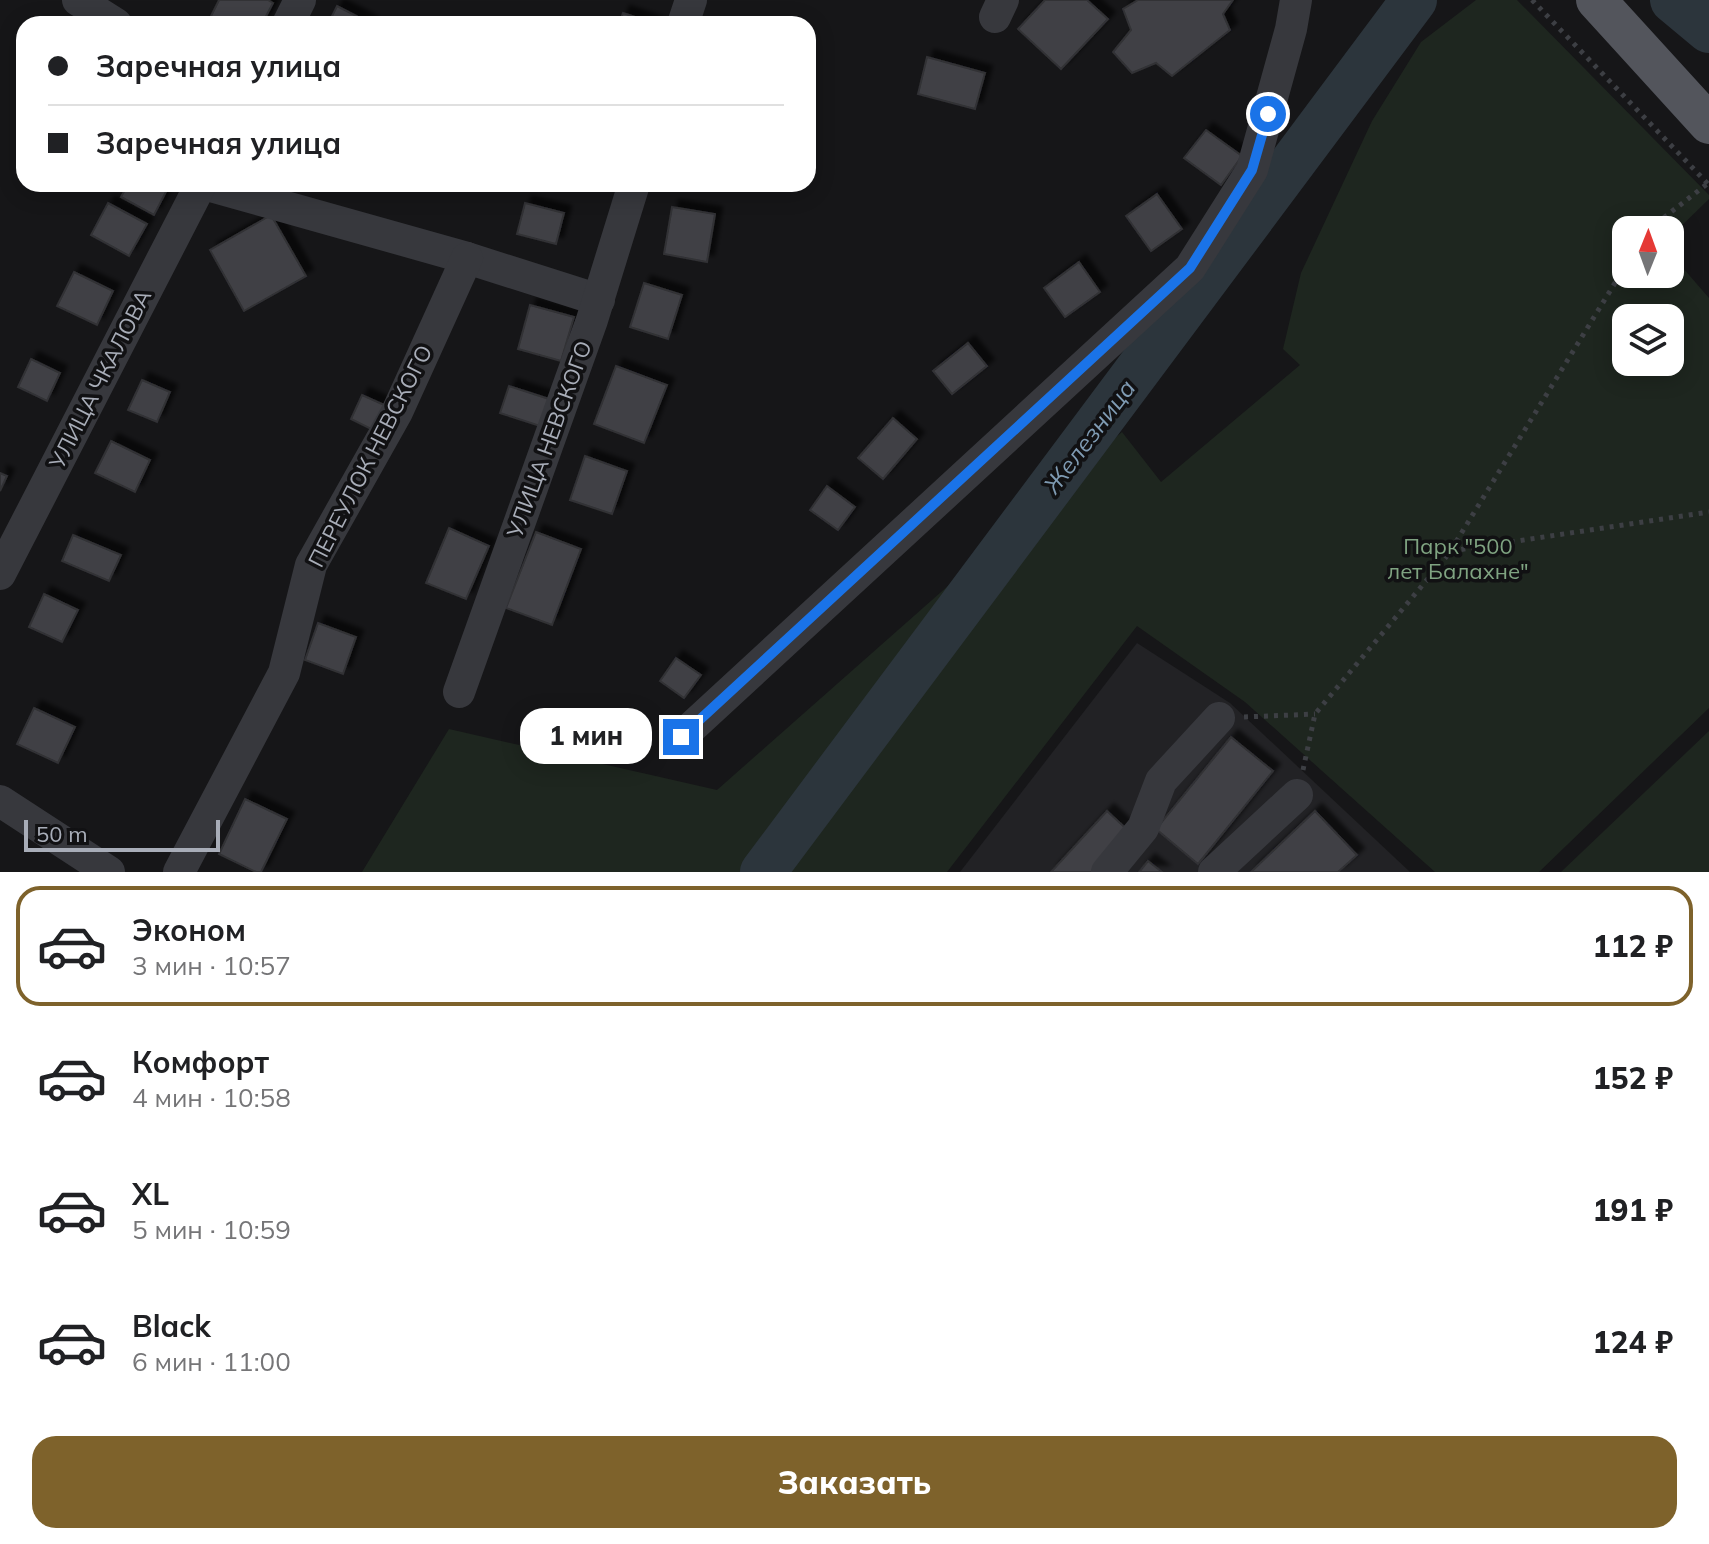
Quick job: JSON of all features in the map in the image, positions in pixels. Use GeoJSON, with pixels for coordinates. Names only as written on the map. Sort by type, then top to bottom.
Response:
{"type":"FeatureCollection","features":[{"type":"Feature","properties":{"kind":"main road"},"geometry":{"type":"LineString","coordinates":[[1596,0],[1709,124]]}},
{"type":"Feature","properties":{"kind":"street"},"geometry":{"type":"LineString","coordinates":[[78,0],[103,16]]}},
{"type":"Feature","properties":{"kind":"street"},"geometry":{"type":"LineString","coordinates":[[681,737],[1190,268],[1252,170],[1291,29],[1296,0]]}},
{"type":"Feature","properties":{"kind":"street","name":"УЛИЦА ЧКАЛОВА"},"geometry":{"type":"LineString","coordinates":[[0,574],[199,192]]}},
{"type":"Feature","properties":{"kind":"street"},"geometry":{"type":"LineString","coordinates":[[232,192],[467,258],[599,300]]}},
{"type":"Feature","properties":{"kind":"street","name":"УЛИЦА НЕВСКОГО"},"geometry":{"type":"LineString","coordinates":[[459,692],[599,300],[632,192]]}},
{"type":"Feature","properties":{"kind":"street","name":"ПЕРЕУЛОК НЕВСКОГО"},"geometry":{"type":"LineString","coordinates":[[179,872],[284,673],[311,565],[397,412],[467,258]]}},
{"type":"Feature","properties":{"kind":"street"},"geometry":{"type":"LineString","coordinates":[[1107,872],[1143,828],[1161,781],[1219,718]]}},
{"type":"Feature","properties":{"kind":"street"},"geometry":{"type":"LineString","coordinates":[[1214,872],[1297,795]]}},
{"type":"Feature","properties":{"kind":"street"},"geometry":{"type":"LineString","coordinates":[[0,801],[109,872]]}},
{"type":"Feature","properties":{"kind":"path"},"geometry":{"type":"LineString","coordinates":[[1532,0],[1708,184],[1666,216]]}},
{"type":"Feature","properties":{"kind":"path"},"geometry":{"type":"LineString","coordinates":[[1297,795],[1315,714],[1451,551],[1612,288]]}},
{"type":"Feature","properties":{"kind":"path"},"geometry":{"type":"LineString","coordinates":[[1451,551],[1709,512]]}},
{"type":"Feature","properties":{"kind":"path"},"geometry":{"type":"LineString","coordinates":[[1219,718],[1315,714]]}},
{"type":"Feature","properties":{"kind":"shaded area"},"geometry":{"type":"Polygon","coordinates":[[[1137,643],[1230,703],[1410,872],[960,872],[1137,643]]]}},
{"type":"Feature","properties":{"kind":"green space","name":"Парк \"500 лет Балахне\""},"geometry":{"type":"Polygon","coordinates":[[[1476,0],[1517,0],[1709,195],[1709,199],[1684,223],[1684,216],[1612,216],[1612,288],[1684,288],[1684,269],[1709,298],[1709,708],[1539,872],[1435,872],[1245,702],[1137,626],[947,872],[362,872],[449,729],[717,790],[1122,432],[1161,482],[1300,365],[1283,349],[1301,273],[1372,121],[1421,42],[1476,0]]]}},
{"type":"Feature","properties":{"kind":"green space"},"geometry":{"type":"Polygon","coordinates":[[[1709,731],[1709,872],[1561,872],[1709,731]]]}},
{"type":"Feature","properties":{"kind":"building"},"geometry":{"type":"Polygon","coordinates":[[[219,0],[268,0],[273,3],[266,16],[211,16],[219,0]]]}},
{"type":"Feature","properties":{"kind":"building"},"geometry":{"type":"Polygon","coordinates":[[[1045,0],[1087,0],[1108,19],[1061,69],[1018,29],[1045,0]]]}},
{"type":"Feature","properties":{"kind":"building"},"geometry":{"type":"Polygon","coordinates":[[[1138,0],[1233,0],[1223,14],[1230,30],[1172,76],[1156,63],[1132,73],[1113,52],[1131,30],[1123,9],[1138,0]]]}},
{"type":"Feature","properties":{"kind":"building"},"geometry":{"type":"Polygon","coordinates":[[[337,6],[356,16],[332,16],[337,6]]]}},
{"type":"Feature","properties":{"kind":"building"},"geometry":{"type":"Polygon","coordinates":[[[927,57],[985,73],[975,109],[918,94],[927,57]]]}},
{"type":"Feature","properties":{"kind":"building"},"geometry":{"type":"Polygon","coordinates":[[[1206,130],[1242,156],[1221,185],[1184,158],[1206,130]]]}},
{"type":"Feature","properties":{"kind":"building"},"geometry":{"type":"Polygon","coordinates":[[[124,192],[166,192],[154,215],[121,197],[124,192]]]}},
{"type":"Feature","properties":{"kind":"building"},"geometry":{"type":"Polygon","coordinates":[[[1157,194],[1182,229],[1151,251],[1126,216],[1157,194]]]}},
{"type":"Feature","properties":{"kind":"building"},"geometry":{"type":"Polygon","coordinates":[[[108,203],[147,224],[129,256],[91,235],[108,203]]]}},
{"type":"Feature","properties":{"kind":"building"},"geometry":{"type":"Polygon","coordinates":[[[525,203],[564,213],[556,244],[517,234],[525,203]]]}},
{"type":"Feature","properties":{"kind":"building"},"geometry":{"type":"Polygon","coordinates":[[[672,207],[715,214],[707,262],[664,254],[672,207]]]}},
{"type":"Feature","properties":{"kind":"building"},"geometry":{"type":"Polygon","coordinates":[[[271,215],[306,276],[244,311],[210,250],[271,215]]]}},
{"type":"Feature","properties":{"kind":"building"},"geometry":{"type":"Polygon","coordinates":[[[1079,262],[1100,292],[1065,317],[1044,288],[1079,262]]]}},
{"type":"Feature","properties":{"kind":"building"},"geometry":{"type":"Polygon","coordinates":[[[74,272],[113,291],[97,325],[57,306],[74,272]]]}},
{"type":"Feature","properties":{"kind":"building"},"geometry":{"type":"Polygon","coordinates":[[[644,283],[682,295],[668,339],[630,327],[644,283]]]}},
{"type":"Feature","properties":{"kind":"building"},"geometry":{"type":"Polygon","coordinates":[[[530,305],[574,317],[561,361],[518,349],[530,305]]]}},
{"type":"Feature","properties":{"kind":"building"},"geometry":{"type":"Polygon","coordinates":[[[968,343],[987,366],[952,394],[933,371],[968,343]]]}},
{"type":"Feature","properties":{"kind":"building"},"geometry":{"type":"Polygon","coordinates":[[[31,359],[60,373],[47,401],[18,387],[31,359]]]}},
{"type":"Feature","properties":{"kind":"building"},"geometry":{"type":"Polygon","coordinates":[[[616,366],[667,385],[644,443],[594,424],[616,366]]]}},
{"type":"Feature","properties":{"kind":"building"},"geometry":{"type":"Polygon","coordinates":[[[142,380],[170,392],[157,422],[128,410],[142,380]]]}},
{"type":"Feature","properties":{"kind":"building"},"geometry":{"type":"Polygon","coordinates":[[[509,386],[549,399],[540,426],[500,413],[509,386]]]}},
{"type":"Feature","properties":{"kind":"building"},"geometry":{"type":"Polygon","coordinates":[[[362,395],[391,408],[379,433],[351,419],[362,395]]]}},
{"type":"Feature","properties":{"kind":"building"},"geometry":{"type":"Polygon","coordinates":[[[893,418],[917,439],[883,479],[858,458],[893,418]]]}},
{"type":"Feature","properties":{"kind":"building"},"geometry":{"type":"Polygon","coordinates":[[[111,441],[150,460],[135,492],[95,473],[111,441]]]}},
{"type":"Feature","properties":{"kind":"building"},"geometry":{"type":"Polygon","coordinates":[[[585,456],[627,471],[612,514],[570,500],[585,456]]]}},
{"type":"Feature","properties":{"kind":"building"},"geometry":{"type":"Polygon","coordinates":[[[0,473],[7,476],[0,491],[0,473]]]}},
{"type":"Feature","properties":{"kind":"building"},"geometry":{"type":"Polygon","coordinates":[[[827,486],[855,507],[838,530],[810,510],[827,486]]]}},
{"type":"Feature","properties":{"kind":"building"},"geometry":{"type":"Polygon","coordinates":[[[449,528],[489,546],[466,599],[426,583],[449,528]]]}},
{"type":"Feature","properties":{"kind":"building"},"geometry":{"type":"Polygon","coordinates":[[[536,532],[581,549],[552,625],[506,608],[536,532]]]}},
{"type":"Feature","properties":{"kind":"building"},"geometry":{"type":"Polygon","coordinates":[[[73,535],[121,555],[109,581],[62,561],[73,535]]]}},
{"type":"Feature","properties":{"kind":"building"},"geometry":{"type":"Polygon","coordinates":[[[44,594],[78,610],[62,642],[29,627],[44,594]]]}},
{"type":"Feature","properties":{"kind":"building"},"geometry":{"type":"Polygon","coordinates":[[[318,623],[356,637],[343,674],[305,660],[318,623]]]}},
{"type":"Feature","properties":{"kind":"building"},"geometry":{"type":"Polygon","coordinates":[[[676,658],[701,675],[684,698],[660,681],[676,658]]]}},
{"type":"Feature","properties":{"kind":"building"},"geometry":{"type":"Polygon","coordinates":[[[34,708],[75,727],[58,763],[17,744],[34,708]]]}},
{"type":"Feature","properties":{"kind":"building"},"geometry":{"type":"Polygon","coordinates":[[[1231,737],[1273,771],[1198,864],[1156,829],[1231,737]]]}},
{"type":"Feature","properties":{"kind":"building"},"geometry":{"type":"Polygon","coordinates":[[[245,799],[287,819],[261,872],[219,854],[245,799]]]}},
{"type":"Feature","properties":{"kind":"building"},"geometry":{"type":"Polygon","coordinates":[[[1107,811],[1132,834],[1098,872],[1051,872],[1107,811]]]}},
{"type":"Feature","properties":{"kind":"building"},"geometry":{"type":"Polygon","coordinates":[[[1315,811],[1357,855],[1338,872],[1251,872],[1315,811]]]}},
{"type":"Feature","properties":{"kind":"building"},"geometry":{"type":"Polygon","coordinates":[[[1148,861],[1162,872],[1139,872],[1148,861]]]}},
{"type":"Feature","properties":{"kind":"waterway","name":"Железница"},"geometry":{"type":"LineString","coordinates":[[763,872],[1414,0]]}},
{"type":"Feature","properties":{"kind":"waterway","name":"Железница"},"geometry":{"type":"LineString","coordinates":[[1673,0],[1709,30]]}},
{"type":"Feature","properties":{"kind":"route"},"geometry":{"type":"LineString","coordinates":[[681,737],[1190,268],[1252,170],[1268,114]]}}]}
